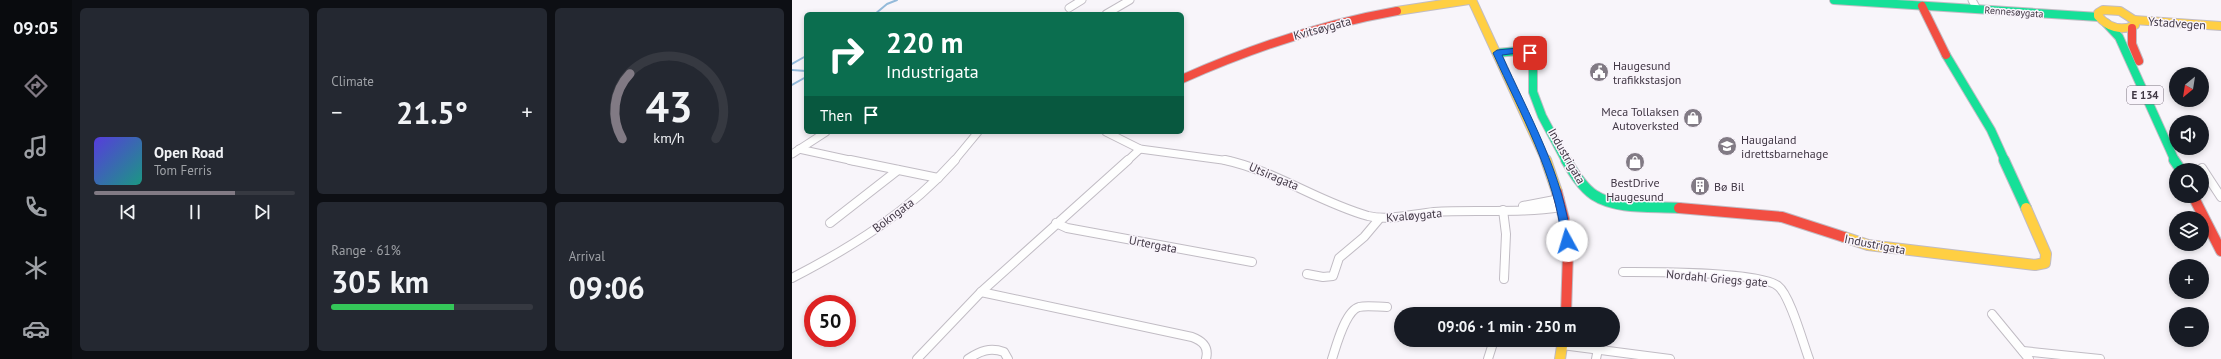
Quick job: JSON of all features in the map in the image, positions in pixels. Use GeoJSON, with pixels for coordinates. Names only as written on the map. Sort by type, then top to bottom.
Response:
{"type":"FeatureCollection","features":[{"type":"Feature","properties":{"kind":"main road","name":"Kvitsøygata"},"geometry":{"type":"LineString","coordinates":[[1184,78],[1252,50],[1330,24],[1367,16],[1469,0]]}},
{"type":"Feature","properties":{"kind":"main road"},"geometry":{"type":"LineString","coordinates":[[1472,0],[1533,130],[1554,179],[1561,203],[1568,252],[1566,307]]}},
{"type":"Feature","properties":{"kind":"main road","name":"Rennesøygata"},"geometry":{"type":"LineString","coordinates":[[1834,0],[2102,17]]}},
{"type":"Feature","properties":{"kind":"main road"},"geometry":{"type":"LineString","coordinates":[[2102,0],[2102,17]]}},
{"type":"Feature","properties":{"kind":"main road"},"geometry":{"type":"LineString","coordinates":[[2114,0],[2131,21]]}},
{"type":"Feature","properties":{"kind":"main road","name":"Industrigata"},"geometry":{"type":"LineString","coordinates":[[1497,53],[1518,51],[1533,55],[1532,88],[1537,102],[1579,180],[1591,194],[1601,200],[1615,203],[1782,217],[1868,245],[2035,265],[2045,263],[2047,259],[2046,254],[1991,130],[1940,44],[1922,6]]}},
{"type":"Feature","properties":{"kind":"main road"},"geometry":{"type":"LineString","coordinates":[[2102,17],[2115,10],[2131,21]]}},
{"type":"Feature","properties":{"kind":"main road"},"geometry":{"type":"LineString","coordinates":[[2102,17],[2122,28],[2131,21]]}},
{"type":"Feature","properties":{"kind":"main road","name":"E 134"},"geometry":{"type":"LineString","coordinates":[[2102,17],[2119,37],[2172,155],[2177,163]]}},
{"type":"Feature","properties":{"kind":"main road","name":"E 134"},"geometry":{"type":"LineString","coordinates":[[2131,21],[2135,52],[2160,110],[2179,163]]}},
{"type":"Feature","properties":{"kind":"main road","name":"Ystadvegen"},"geometry":{"type":"LineString","coordinates":[[2131,21],[2221,26]]}},
{"type":"Feature","properties":{"kind":"main road"},"geometry":{"type":"LineString","coordinates":[[2197,203],[2221,251]]}},
{"type":"Feature","properties":{"kind":"main road"},"geometry":{"type":"LineString","coordinates":[[1560,359],[1561,347]]}},
{"type":"Feature","properties":{"kind":"street"},"geometry":{"type":"LineString","coordinates":[[1069,8],[1082,0]]}},
{"type":"Feature","properties":{"kind":"street"},"geometry":{"type":"LineString","coordinates":[[1109,12],[1130,0]]}},
{"type":"Feature","properties":{"kind":"street"},"geometry":{"type":"LineString","coordinates":[[1972,0],[1977,9]]}},
{"type":"Feature","properties":{"kind":"street"},"geometry":{"type":"LineString","coordinates":[[792,154],[823,134]]}},
{"type":"Feature","properties":{"kind":"street","name":"Bokngata"},"geometry":{"type":"LineString","coordinates":[[792,278],[856,242],[895,215],[938,178],[976,134]]}},
{"type":"Feature","properties":{"kind":"street","name":"Utsiragata"},"geometry":{"type":"LineString","coordinates":[[1110,134],[1140,149],[1213,158],[1250,165],[1344,208],[1380,218]]}},
{"type":"Feature","properties":{"kind":"street"},"geometry":{"type":"LineString","coordinates":[[799,149],[938,178]]}},
{"type":"Feature","properties":{"kind":"street"},"geometry":{"type":"LineString","coordinates":[[917,359],[981,292],[1140,149]]}},
{"type":"Feature","properties":{"kind":"street"},"geometry":{"type":"LineString","coordinates":[[830,223],[898,170]]}},
{"type":"Feature","properties":{"kind":"street"},"geometry":{"type":"LineString","coordinates":[[2209,179],[2221,197]]}},
{"type":"Feature","properties":{"kind":"street","name":"Kvaløygata"},"geometry":{"type":"LineString","coordinates":[[1307,274],[1323,277],[1333,276],[1340,258],[1364,238],[1380,218],[1435,212],[1503,210],[1561,203]]}},
{"type":"Feature","properties":{"kind":"street"},"geometry":{"type":"LineString","coordinates":[[1503,210],[1506,234],[1504,279]]}},
{"type":"Feature","properties":{"kind":"street","name":"Urtergata"},"geometry":{"type":"LineString","coordinates":[[1056,223],[1067,228],[1252,262]]}},
{"type":"Feature","properties":{"kind":"street","name":"Nordahl Griegs gate"},"geometry":{"type":"LineString","coordinates":[[1623,272],[1716,276],[1765,280],[1774,283],[1783,292],[1809,359]]}},
{"type":"Feature","properties":{"kind":"street"},"geometry":{"type":"LineString","coordinates":[[981,292],[1192,337],[1205,344],[1208,349],[1206,359]]}},
{"type":"Feature","properties":{"kind":"street"},"geometry":{"type":"LineString","coordinates":[[1332,359],[1348,317],[1353,310],[1358,308],[1386,307]]}},
{"type":"Feature","properties":{"kind":"street"},"geometry":{"type":"LineString","coordinates":[[1992,314],[2026,355],[2100,359]]}},
{"type":"Feature","properties":{"kind":"street"},"geometry":{"type":"LineString","coordinates":[[1488,359],[1492,347]]}},
{"type":"Feature","properties":{"kind":"street"},"geometry":{"type":"LineString","coordinates":[[1588,347],[1670,359]]}},
{"type":"Feature","properties":{"kind":"street"},"geometry":{"type":"LineString","coordinates":[[968,359],[984,350],[991,348],[1004,352],[1008,355],[1008,359]]}},
{"type":"Feature","properties":{"kind":"street"},"geometry":{"type":"LineString","coordinates":[[1596,359],[1598,349]]}},
{"type":"Feature","properties":{"kind":"waterway"},"geometry":{"type":"LineString","coordinates":[[877,12],[887,4],[897,0]]}},
{"type":"Feature","properties":{"kind":"waterway"},"geometry":{"type":"LineString","coordinates":[[792,64],[804,57]]}},
{"type":"Feature","properties":{"kind":"waterway"},"geometry":{"type":"LineString","coordinates":[[792,70],[804,71]]}},
{"type":"Feature","properties":{"kind":"waterway"},"geometry":{"type":"LineString","coordinates":[[792,85],[804,78]]}},
{"type":"Feature","properties":{"kind":"traffic: fast"},"geometry":{"type":"LineString","coordinates":[[1834,0],[2099,17]]}},
{"type":"Feature","properties":{"kind":"traffic: fast"},"geometry":{"type":"LineString","coordinates":[[2106,23],[2119,37],[2171,155],[2176,163]]}},
{"type":"Feature","properties":{"kind":"traffic: fast"},"geometry":{"type":"LineString","coordinates":[[1497,53],[1518,51],[1533,55],[1532,87],[1536,102],[1559,148],[1578,179],[1587,190],[1604,200],[1625,205],[1679,208]]}},
{"type":"Feature","properties":{"kind":"traffic: fast"},"geometry":{"type":"LineString","coordinates":[[1946,55],[1991,130],[2026,208]]}},
{"type":"Feature","properties":{"kind":"traffic: slow"},"geometry":{"type":"LineString","coordinates":[[1397,11],[1469,0]]}},
{"type":"Feature","properties":{"kind":"traffic: slow"},"geometry":{"type":"LineString","coordinates":[[1472,0],[1530,123],[1554,179],[1557,192]]}},
{"type":"Feature","properties":{"kind":"traffic: slow"},"geometry":{"type":"LineString","coordinates":[[2103,10],[2120,11],[2134,20],[2135,25],[2125,29],[2110,26],[2098,16],[2098,13],[2103,10]]}},
{"type":"Feature","properties":{"kind":"traffic: slow"},"geometry":{"type":"LineString","coordinates":[[2134,20],[2221,26]]}},
{"type":"Feature","properties":{"kind":"traffic: slow"},"geometry":{"type":"LineString","coordinates":[[1844,237],[1868,245],[2035,265],[2045,263],[2046,254],[2026,208]]}},
{"type":"Feature","properties":{"kind":"traffic: slow"},"geometry":{"type":"LineString","coordinates":[[1560,359],[1562,347]]}},
{"type":"Feature","properties":{"kind":"traffic: jam"},"geometry":{"type":"LineString","coordinates":[[1922,6],[1946,55]]}},
{"type":"Feature","properties":{"kind":"traffic: jam"},"geometry":{"type":"LineString","coordinates":[[1184,78],[1260,47],[1314,29],[1397,11]]}},
{"type":"Feature","properties":{"kind":"traffic: jam"},"geometry":{"type":"LineString","coordinates":[[2132,28],[2132,44],[2139,61]]}},
{"type":"Feature","properties":{"kind":"traffic: jam"},"geometry":{"type":"LineString","coordinates":[[1557,192],[1564,219],[1568,252],[1566,307]]}},
{"type":"Feature","properties":{"kind":"traffic: jam"},"geometry":{"type":"LineString","coordinates":[[2197,203],[2221,251]]}},
{"type":"Feature","properties":{"kind":"traffic: jam"},"geometry":{"type":"LineString","coordinates":[[1679,208],[1782,217],[1844,237]]}},
{"type":"Feature","properties":{"kind":"place","name":"Haugesund trafikkstasjon"},"geometry":{"type":"Point","coordinates":[1599,72]}},
{"type":"Feature","properties":{"kind":"place","name":"Meca Tollaksen Autoverksted"},"geometry":{"type":"Point","coordinates":[1693,118]}},
{"type":"Feature","properties":{"kind":"place","name":"Haugaland idrettsbarnehage"},"geometry":{"type":"Point","coordinates":[1727,146]}},
{"type":"Feature","properties":{"kind":"place","name":"BestDrive Haugesund"},"geometry":{"type":"Point","coordinates":[1635,162]}},
{"type":"Feature","properties":{"kind":"place","name":"Bø Bil"},"geometry":{"type":"Point","coordinates":[1700,186]}},
{"type":"Feature","properties":{"kind":"route"},"geometry":{"type":"LineString","coordinates":[[1530,53],[1518,51],[1497,53],[1530,123],[1554,179],[1560,199],[1567,241]]}}]}
